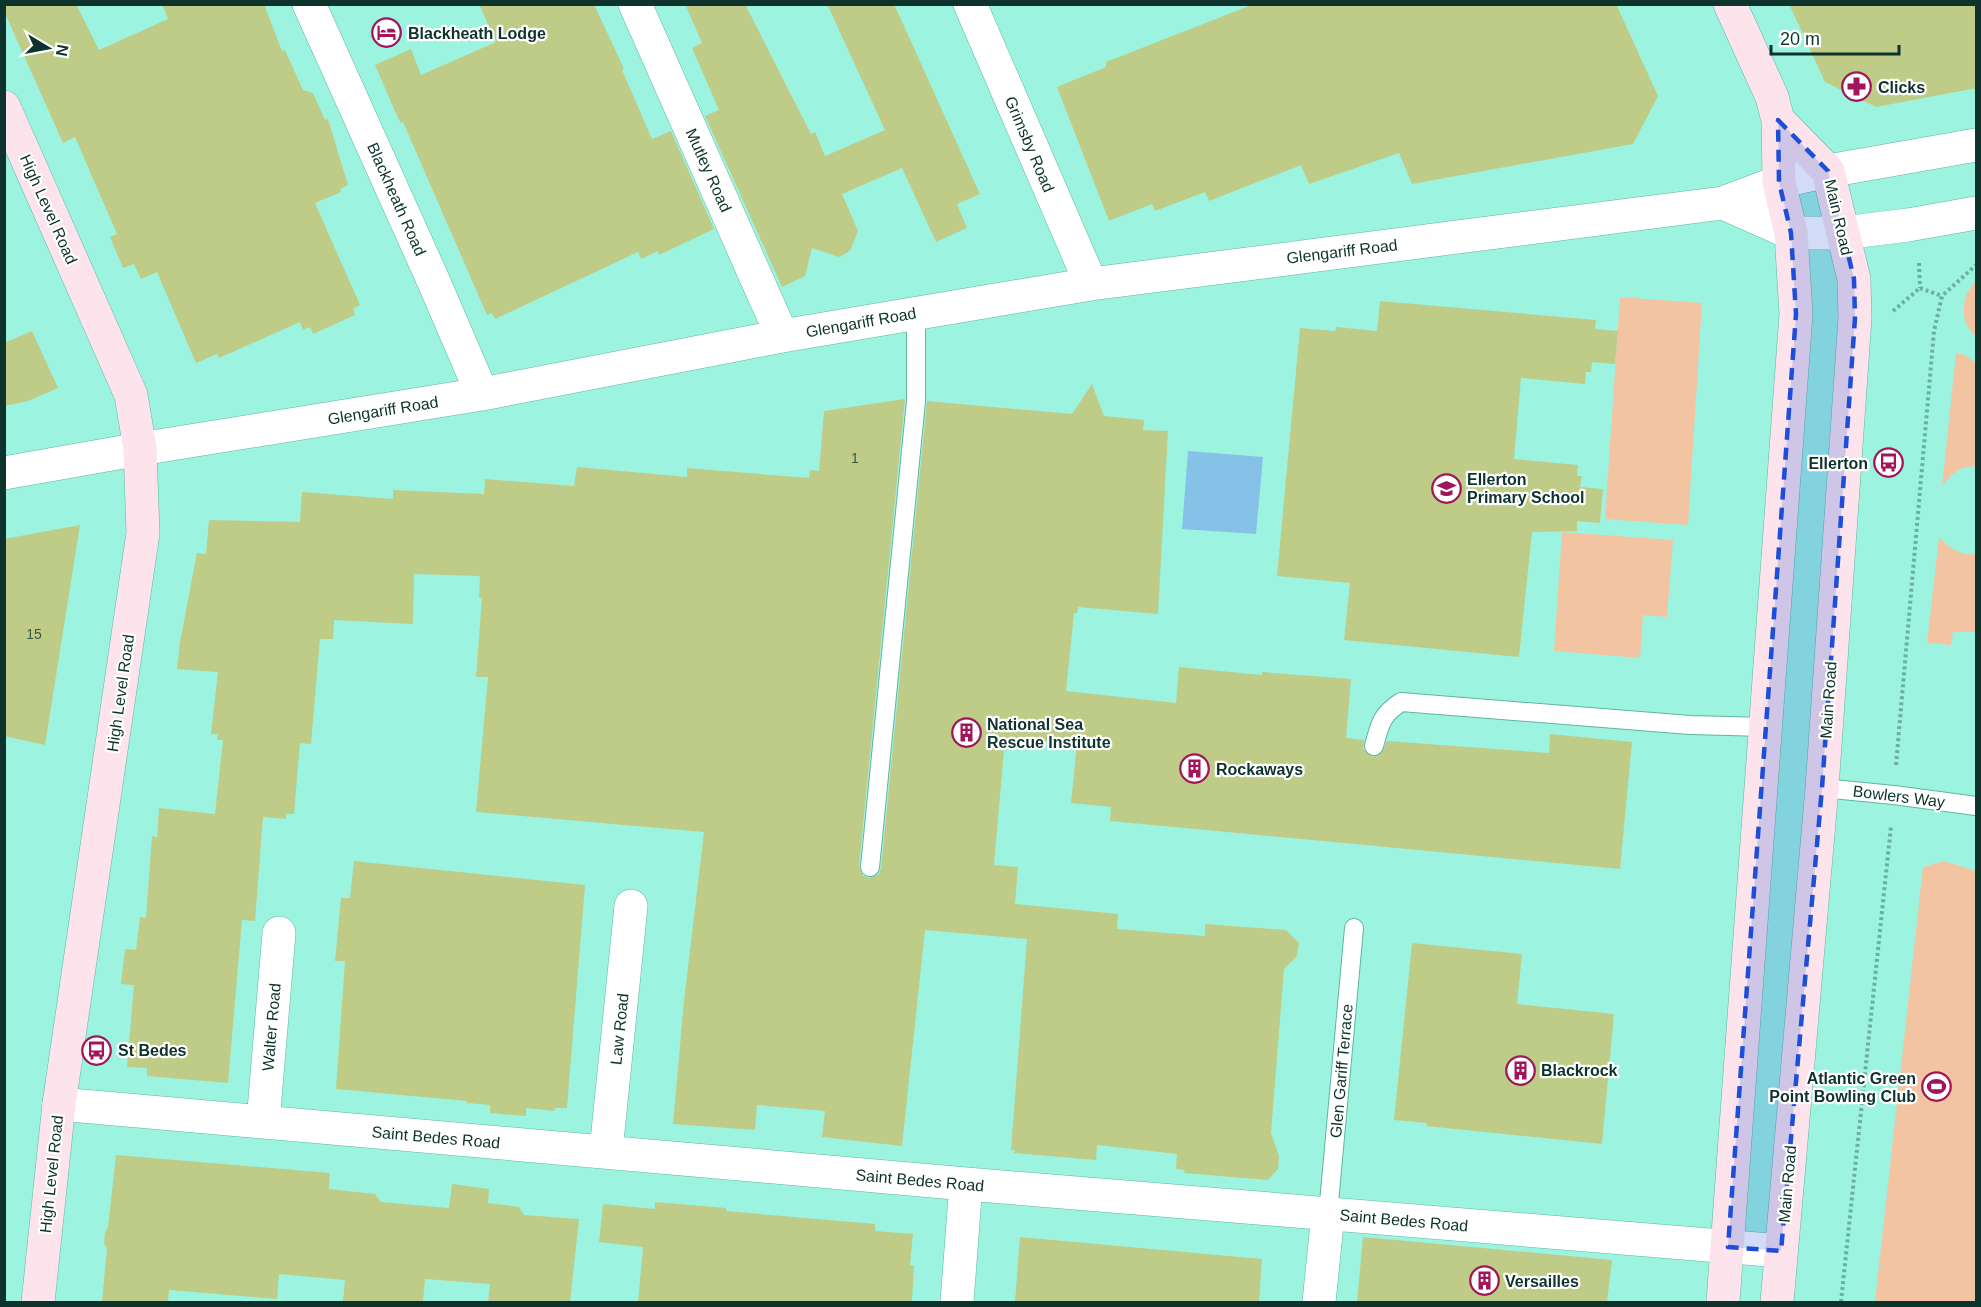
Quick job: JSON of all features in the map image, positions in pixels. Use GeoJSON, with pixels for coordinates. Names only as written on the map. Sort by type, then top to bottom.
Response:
{"type":"FeatureCollection","features":[{"type":"Feature","properties":{"kind":"main road","name":"Main Road"},"geometry":{"type":"LineString","coordinates":[[1723,1302],[1796,314],[1791,233],[1779,182],[1779,120],[1772,97],[1730,4]]}},
{"type":"Feature","properties":{"kind":"main road","name":"High Level Road"},"geometry":{"type":"LineString","coordinates":[[4,107],[131,395],[140,449],[143,533],[59,1104],[38,1302]]}},
{"type":"Feature","properties":{"kind":"main road","name":"Main Road"},"geometry":{"type":"LineString","coordinates":[[1777,1302],[1822,788],[1855,318],[1854,279],[1828,171],[1779,120]]}},
{"type":"Feature","properties":{"kind":"street","name":"Blackheath Road"},"geometry":{"type":"LineString","coordinates":[[309,4],[482,394]]}},
{"type":"Feature","properties":{"kind":"street","name":"Mutley Road"},"geometry":{"type":"LineString","coordinates":[[635,4],[782,336]]}},
{"type":"Feature","properties":{"kind":"street","name":"Grimsby Road"},"geometry":{"type":"LineString","coordinates":[[970,4],[1091,284]]}},
{"type":"Feature","properties":{"kind":"street","name":"Glengariff Road"},"geometry":{"type":"LineString","coordinates":[[4,473],[482,394],[782,336],[1091,284],[1723,203],[1779,182],[1828,171],[1977,145]]}},
{"type":"Feature","properties":{"kind":"street"},"geometry":{"type":"LineString","coordinates":[[1723,203],[1791,233],[1843,233],[1977,213]]}},
{"type":"Feature","properties":{"kind":"street","name":"Law Road"},"geometry":{"type":"LineString","coordinates":[[606,1151],[631,906]]}},
{"type":"Feature","properties":{"kind":"street","name":"Walter Road"},"geometry":{"type":"LineString","coordinates":[[262,1122],[279,933]]}},
{"type":"Feature","properties":{"kind":"street","name":"Saint Bedes Road"},"geometry":{"type":"LineString","coordinates":[[59,1104],[966,1184],[1781,1251]]}},
{"type":"Feature","properties":{"kind":"street"},"geometry":{"type":"LineString","coordinates":[[957,1302],[966,1184]]}},
{"type":"Feature","properties":{"kind":"street"},"geometry":{"type":"LineString","coordinates":[[1319,1302],[1328,1214]]}},
{"type":"Feature","properties":{"kind":"lane"},"geometry":{"type":"LineString","coordinates":[[870,867],[916,401],[916,313]]}},
{"type":"Feature","properties":{"kind":"lane"},"geometry":{"type":"LineString","coordinates":[[1374,746],[1381,719],[1389,709],[1401,702],[1690,725],[1766,727]]}},
{"type":"Feature","properties":{"kind":"lane","name":"Bowlers Way"},"geometry":{"type":"LineString","coordinates":[[1822,788],[1977,806]]}},
{"type":"Feature","properties":{"kind":"lane","name":"Glen Gariff Terrace"},"geometry":{"type":"LineString","coordinates":[[1328,1214],[1354,928]]}},
{"type":"Feature","properties":{"kind":"path"},"geometry":{"type":"LineString","coordinates":[[1919,256],[1920,288]]}},
{"type":"Feature","properties":{"kind":"path"},"geometry":{"type":"LineString","coordinates":[[1920,288],[1942,296]]}},
{"type":"Feature","properties":{"kind":"path"},"geometry":{"type":"LineString","coordinates":[[1884,318],[1920,288]]}},
{"type":"Feature","properties":{"kind":"highlighted area"},"geometry":{"type":"Polygon","coordinates":[[[1778,120],[1828,171],[1854,279],[1855,318],[1822,788],[1781,1251],[1728,1247],[1796,314],[1791,233],[1779,182],[1778,120]]]}},
{"type":"Feature","properties":{"kind":"shaded area"},"geometry":{"type":"Polygon","coordinates":[[[1976,281],[1976,337],[1970,331],[1964,317],[1964,302],[1976,281]]]}},
{"type":"Feature","properties":{"kind":"shaded area"},"geometry":{"type":"Polygon","coordinates":[[[1620,297],[1702,303],[1688,525],[1605,519],[1620,297]]]}},
{"type":"Feature","properties":{"kind":"shaded area"},"geometry":{"type":"Polygon","coordinates":[[[1956,353],[1963,354],[1976,363],[1976,467],[1965,467],[1956,471],[1942,487],[1956,353]]]}},
{"type":"Feature","properties":{"kind":"shaded area"},"geometry":{"type":"Polygon","coordinates":[[[1562,532],[1673,540],[1667,617],[1643,615],[1640,658],[1554,651],[1562,532]]]}},
{"type":"Feature","properties":{"kind":"shaded area"},"geometry":{"type":"Polygon","coordinates":[[[1939,537],[1956,550],[1965,554],[1976,554],[1976,632],[1953,632],[1951,645],[1927,643],[1939,537]]]}},
{"type":"Feature","properties":{"kind":"shaded area","name":"Atlantic Green Point Bowling Club"},"geometry":{"type":"Polygon","coordinates":[[[1944,861],[1976,871],[1976,1302],[1875,1302],[1923,867],[1944,861]]]}},
{"type":"Feature","properties":{"kind":"water"},"geometry":{"type":"Polygon","coordinates":[[[1188,451],[1263,457],[1256,534],[1182,529],[1188,451]]]}},
{"type":"Feature","properties":{"kind":"building"},"geometry":{"type":"Polygon","coordinates":[[[4,4],[76,4],[99,50],[168,19],[162,4],[264,4],[282,51],[285,50],[303,90],[313,93],[325,120],[328,119],[348,185],[340,189],[341,192],[315,203],[360,305],[353,309],[355,315],[313,334],[310,327],[303,330],[300,322],[219,358],[217,354],[196,363],[157,272],[141,279],[134,264],[123,268],[110,237],[117,234],[75,137],[63,143],[4,11],[4,4]]]}},
{"type":"Feature","properties":{"kind":"building"},"geometry":{"type":"Polygon","coordinates":[[[479,4],[594,4],[624,69],[622,70],[652,139],[671,131],[714,229],[659,255],[658,251],[641,259],[638,252],[495,319],[492,313],[487,315],[403,122],[401,123],[398,118],[375,65],[411,49],[421,75],[496,42],[479,4]]]}},
{"type":"Feature","properties":{"kind":"building"},"geometry":{"type":"Polygon","coordinates":[[[685,4],[745,4],[811,134],[815,132],[825,156],[885,130],[827,4],[894,4],[980,194],[957,204],[967,228],[936,242],[902,168],[842,194],[858,231],[850,251],[839,257],[812,248],[805,276],[782,287],[705,116],[719,110],[692,48],[702,43],[685,4]]]}},
{"type":"Feature","properties":{"kind":"building"},"geometry":{"type":"Polygon","coordinates":[[[1254,4],[1616,4],[1658,96],[1633,144],[1412,184],[1399,153],[1309,184],[1301,165],[1209,201],[1205,192],[1155,211],[1152,204],[1109,221],[1057,87],[1106,67],[1106,62],[1254,4]]]}},
{"type":"Feature","properties":{"kind":"building"},"geometry":{"type":"Polygon","coordinates":[[[1789,4],[1977,4],[1977,88],[1876,107],[1825,82],[1789,4]]]}},
{"type":"Feature","properties":{"kind":"building"},"geometry":{"type":"Polygon","coordinates":[[[1380,301],[1596,320],[1595,329],[1618,331],[1615,364],[1592,362],[1591,372],[1586,372],[1585,384],[1521,378],[1514,459],[1578,465],[1577,476],[1582,476],[1580,487],[1603,489],[1600,523],[1577,521],[1577,531],[1532,532],[1519,657],[1344,640],[1350,583],[1277,576],[1300,328],[1335,331],[1336,327],[1377,331],[1380,301]]]}},
{"type":"Feature","properties":{"kind":"building"},"geometry":{"type":"Polygon","coordinates":[[[32,331],[58,388],[28,401],[4,406],[4,343],[32,331]]]}},
{"type":"Feature","properties":{"kind":"building"},"geometry":{"type":"Polygon","coordinates":[[[1092,384],[1104,416],[1144,420],[1143,430],[1168,431],[1158,614],[1078,607],[1077,613],[1074,613],[1066,691],[1176,703],[1179,667],[1262,675],[1262,672],[1351,679],[1346,738],[1364,740],[1363,749],[1372,757],[1382,753],[1387,741],[1549,753],[1550,734],[1632,742],[1620,869],[1110,821],[1111,807],[1071,803],[1077,744],[1005,739],[994,865],[1018,867],[1015,904],[1118,914],[1117,929],[1205,936],[1205,924],[1286,930],[1299,943],[1297,956],[1284,969],[1271,1133],[1279,1156],[1278,1169],[1268,1180],[1184,1173],[1185,1170],[1176,1169],[1177,1154],[1097,1145],[1096,1160],[1014,1153],[1015,1150],[1011,1150],[1027,939],[925,930],[902,1146],[822,1137],[825,1111],[757,1105],[755,1130],[673,1124],[684,1001],[704,832],[476,812],[488,677],[476,677],[482,598],[479,598],[480,576],[414,574],[413,624],[334,620],[333,639],[320,639],[311,744],[300,743],[294,814],[286,814],[286,819],[263,817],[255,921],[242,920],[228,1083],[147,1076],[147,1068],[127,1067],[134,985],[121,984],[125,949],[136,950],[140,917],[146,918],[152,836],[157,837],[159,808],[215,814],[223,740],[217,740],[218,734],[211,734],[218,672],[177,669],[197,553],[206,554],[209,520],[300,522],[302,492],[393,499],[393,490],[484,494],[485,479],[574,486],[577,467],[687,477],[687,468],[809,478],[810,470],[819,471],[824,411],[905,399],[859,866],[863,876],[869,878],[879,874],[881,868],[927,401],[1072,414],[1092,384]]]}},
{"type":"Feature","properties":{"kind":"building"},"geometry":{"type":"Polygon","coordinates":[[[80,525],[45,745],[4,736],[4,539],[80,525]]]}},
{"type":"Feature","properties":{"kind":"building"},"geometry":{"type":"Polygon","coordinates":[[[354,861],[585,885],[567,1108],[555,1108],[555,1111],[526,1108],[526,1116],[490,1113],[490,1105],[467,1103],[467,1101],[336,1089],[345,961],[335,961],[341,898],[350,898],[354,861]]]}},
{"type":"Feature","properties":{"kind":"building","name":"Blackrock"},"geometry":{"type":"Polygon","coordinates":[[[1412,943],[1522,954],[1517,1004],[1614,1014],[1602,1144],[1426,1126],[1427,1123],[1394,1120],[1412,943]]]}},
{"type":"Feature","properties":{"kind":"building"},"geometry":{"type":"Polygon","coordinates":[[[116,1155],[330,1173],[329,1189],[375,1194],[381,1202],[449,1208],[452,1184],[489,1189],[488,1203],[519,1207],[524,1215],[579,1219],[570,1302],[488,1302],[490,1284],[425,1279],[423,1302],[343,1302],[345,1280],[279,1274],[277,1299],[169,1290],[168,1302],[102,1302],[107,1248],[104,1244],[105,1232],[108,1227],[116,1155]]]}},
{"type":"Feature","properties":{"kind":"building"},"geometry":{"type":"Polygon","coordinates":[[[655,1202],[726,1208],[726,1211],[875,1224],[875,1231],[913,1234],[910,1265],[914,1266],[912,1302],[638,1302],[643,1247],[599,1242],[603,1204],[655,1209],[655,1202]]]}},
{"type":"Feature","properties":{"kind":"building"},"geometry":{"type":"Polygon","coordinates":[[[1020,1237],[1262,1259],[1259,1302],[1015,1302],[1020,1237]]]}},
{"type":"Feature","properties":{"kind":"building","name":"Versailles"},"geometry":{"type":"Polygon","coordinates":[[[1363,1237],[1612,1260],[1607,1302],[1357,1302],[1363,1237]]]}},
{"type":"Feature","properties":{"kind":"place","name":"Blackheath Lodge"},"geometry":{"type":"Point","coordinates":[387,33]}},
{"type":"Feature","properties":{"kind":"place","name":"Clicks"},"geometry":{"type":"Point","coordinates":[1857,87]}},
{"type":"Feature","properties":{"kind":"place","name":"Ellerton"},"geometry":{"type":"Point","coordinates":[1889,463]}},
{"type":"Feature","properties":{"kind":"place","name":"Ellerton Primary School"},"geometry":{"type":"Point","coordinates":[1446,488]}},
{"type":"Feature","properties":{"kind":"place","name":"National Sea Rescue Institute"},"geometry":{"type":"Point","coordinates":[966,733]}},
{"type":"Feature","properties":{"kind":"place","name":"Rockaways"},"geometry":{"type":"Point","coordinates":[1195,769]}},
{"type":"Feature","properties":{"kind":"place","name":"St Bedes"},"geometry":{"type":"Point","coordinates":[97,1050]}},
{"type":"Feature","properties":{"kind":"place","name":"Blackrock"},"geometry":{"type":"Point","coordinates":[1520,1070]}},
{"type":"Feature","properties":{"kind":"place","name":"Atlantic Green Point Bowling Club"},"geometry":{"type":"Point","coordinates":[1937,1087]}},
{"type":"Feature","properties":{"kind":"place","name":"Versailles"},"geometry":{"type":"Point","coordinates":[1484,1281]}}]}
